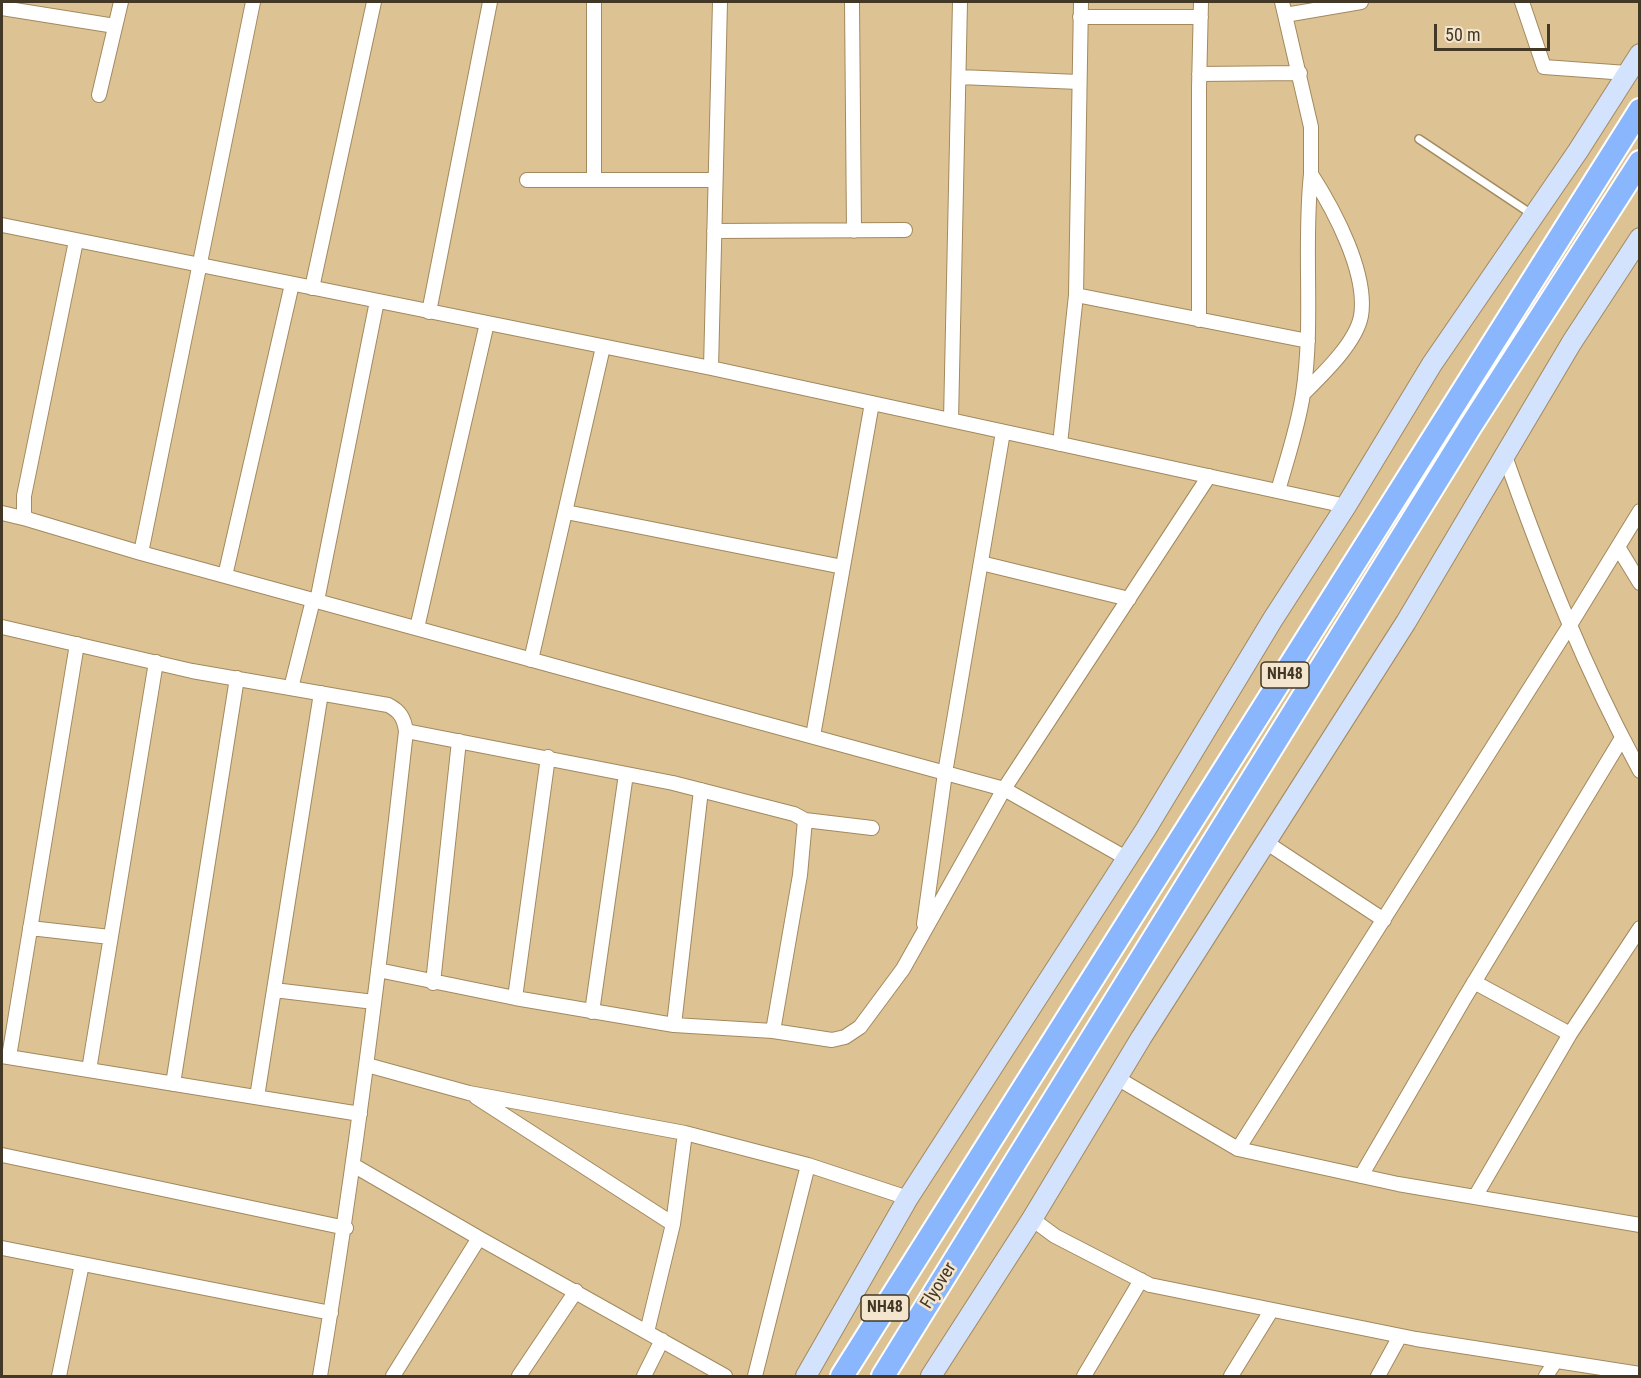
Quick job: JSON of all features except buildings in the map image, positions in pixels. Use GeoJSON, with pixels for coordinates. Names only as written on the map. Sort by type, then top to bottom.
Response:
{"type":"FeatureCollection","features":[{"type":"Feature","properties":{"kind":"highway","name":"Flyover"},"geometry":{"type":"LineString","coordinates":[[842,1377],[1640,110]]}},
{"type":"Feature","properties":{"kind":"highway","name":"Flyover"},"geometry":{"type":"LineString","coordinates":[[883,1377],[1470,427],[1640,162]]}},
{"type":"Feature","properties":{"kind":"main road"},"geometry":{"type":"LineString","coordinates":[[806,1377],[908,1198],[1126,858],[1432,364],[1640,54]]}},
{"type":"Feature","properties":{"kind":"main road"},"geometry":{"type":"LineString","coordinates":[[931,1377],[1032,1220],[1117,1078],[1406,622],[1572,342],[1637,246]]}},
{"type":"Feature","properties":{"kind":"street"},"geometry":{"type":"LineString","coordinates":[[99,95],[122,2]]}},
{"type":"Feature","properties":{"kind":"street"},"geometry":{"type":"LineString","coordinates":[[141,553],[253,2]]}},
{"type":"Feature","properties":{"kind":"street"},"geometry":{"type":"LineString","coordinates":[[312,288],[374,2]]}},
{"type":"Feature","properties":{"kind":"street"},"geometry":{"type":"LineString","coordinates":[[429,312],[490,2]]}},
{"type":"Feature","properties":{"kind":"street"},"geometry":{"type":"LineString","coordinates":[[594,2],[594,180]]}},
{"type":"Feature","properties":{"kind":"street"},"geometry":{"type":"LineString","coordinates":[[711,368],[720,2]]}},
{"type":"Feature","properties":{"kind":"street"},"geometry":{"type":"LineString","coordinates":[[852,2],[854,231]]}},
{"type":"Feature","properties":{"kind":"street"},"geometry":{"type":"LineString","coordinates":[[951,420],[960,2]]}},
{"type":"Feature","properties":{"kind":"street"},"geometry":{"type":"LineString","coordinates":[[1060,444],[1076,296],[1081,2]]}},
{"type":"Feature","properties":{"kind":"street"},"geometry":{"type":"LineString","coordinates":[[1199,321],[1201,2]]}},
{"type":"Feature","properties":{"kind":"street"},"geometry":{"type":"LineString","coordinates":[[1278,491],[1303,394],[1308,341],[1308,204],[1311,174],[1311,127],[1283,8],[1361,2]]}},
{"type":"Feature","properties":{"kind":"street"},"geometry":{"type":"LineString","coordinates":[[1522,2],[1544,67],[1627,73]]}},
{"type":"Feature","properties":{"kind":"street"},"geometry":{"type":"LineString","coordinates":[[2,4],[115,26]]}},
{"type":"Feature","properties":{"kind":"street"},"geometry":{"type":"LineString","coordinates":[[1080,17],[1201,17]]}},
{"type":"Feature","properties":{"kind":"street"},"geometry":{"type":"LineString","coordinates":[[1199,74],[1300,73]]}},
{"type":"Feature","properties":{"kind":"street"},"geometry":{"type":"LineString","coordinates":[[959,77],[1079,82]]}},
{"type":"Feature","properties":{"kind":"street"},"geometry":{"type":"LineString","coordinates":[[1303,394],[1328,369],[1352,337],[1361,317],[1360,277],[1326,197],[1311,174]]}},
{"type":"Feature","properties":{"kind":"street"},"geometry":{"type":"LineString","coordinates":[[527,180],[715,180]]}},
{"type":"Feature","properties":{"kind":"street"},"geometry":{"type":"LineString","coordinates":[[2,225],[711,368],[1346,506]]}},
{"type":"Feature","properties":{"kind":"street"},"geometry":{"type":"LineString","coordinates":[[714,231],[905,230]]}},
{"type":"Feature","properties":{"kind":"street"},"geometry":{"type":"LineString","coordinates":[[27,519],[24,514],[24,496],[76,240]]}},
{"type":"Feature","properties":{"kind":"street"},"geometry":{"type":"LineString","coordinates":[[225,576],[292,284]]}},
{"type":"Feature","properties":{"kind":"street"},"geometry":{"type":"LineString","coordinates":[[1076,296],[1308,341]]}},
{"type":"Feature","properties":{"kind":"street"},"geometry":{"type":"LineString","coordinates":[[291,688],[315,601],[377,301]]}},
{"type":"Feature","properties":{"kind":"street"},"geometry":{"type":"LineString","coordinates":[[417,628],[487,323]]}},
{"type":"Feature","properties":{"kind":"street"},"geometry":{"type":"LineString","coordinates":[[531,660],[603,346]]}},
{"type":"Feature","properties":{"kind":"street"},"geometry":{"type":"LineString","coordinates":[[813,736],[872,403]]}},
{"type":"Feature","properties":{"kind":"street"},"geometry":{"type":"LineString","coordinates":[[923,933],[945,772],[1003,432]]}},
{"type":"Feature","properties":{"kind":"street"},"geometry":{"type":"LineString","coordinates":[[1505,456],[1539,554],[1622,738],[1640,771]]}},
{"type":"Feature","properties":{"kind":"street"},"geometry":{"type":"LineString","coordinates":[[378,970],[433,983],[674,1025],[773,1031],[832,1040],[845,1037],[860,1027],[903,969],[1004,789],[1209,476]]}},
{"type":"Feature","properties":{"kind":"street"},"geometry":{"type":"LineString","coordinates":[[1238,1149],[1640,511]]}},
{"type":"Feature","properties":{"kind":"street"},"geometry":{"type":"LineString","coordinates":[[566,512],[843,567]]}},
{"type":"Feature","properties":{"kind":"street"},"geometry":{"type":"LineString","coordinates":[[2,513],[1004,789],[1126,858]]}},
{"type":"Feature","properties":{"kind":"street"},"geometry":{"type":"LineString","coordinates":[[1618,547],[1640,583]]}},
{"type":"Feature","properties":{"kind":"street"},"geometry":{"type":"LineString","coordinates":[[981,564],[1128,599]]}},
{"type":"Feature","properties":{"kind":"street"},"geometry":{"type":"LineString","coordinates":[[2,627],[156,662],[388,705],[398,710],[404,720],[406,731],[367,1065],[346,1228],[320,1377]]}},
{"type":"Feature","properties":{"kind":"street"},"geometry":{"type":"LineString","coordinates":[[77,644],[30,928],[5,1056],[360,1114]]}},
{"type":"Feature","properties":{"kind":"street"},"geometry":{"type":"LineString","coordinates":[[88,1070],[156,662]]}},
{"type":"Feature","properties":{"kind":"street"},"geometry":{"type":"LineString","coordinates":[[173,1083],[237,678]]}},
{"type":"Feature","properties":{"kind":"street"},"geometry":{"type":"LineString","coordinates":[[257,1097],[321,693]]}},
{"type":"Feature","properties":{"kind":"street"},"geometry":{"type":"LineString","coordinates":[[406,731],[701,790],[794,814],[805,820],[872,828]]}},
{"type":"Feature","properties":{"kind":"street"},"geometry":{"type":"LineString","coordinates":[[1361,1176],[1474,982],[1622,738]]}},
{"type":"Feature","properties":{"kind":"street"},"geometry":{"type":"LineString","coordinates":[[433,983],[459,741]]}},
{"type":"Feature","properties":{"kind":"street"},"geometry":{"type":"LineString","coordinates":[[515,998],[548,758]]}},
{"type":"Feature","properties":{"kind":"street"},"geometry":{"type":"LineString","coordinates":[[592,1012],[627,774]]}},
{"type":"Feature","properties":{"kind":"street"},"geometry":{"type":"LineString","coordinates":[[674,1025],[701,790]]}},
{"type":"Feature","properties":{"kind":"street"},"geometry":{"type":"LineString","coordinates":[[773,1031],[800,875],[805,820]]}},
{"type":"Feature","properties":{"kind":"street"},"geometry":{"type":"LineString","coordinates":[[1267,843],[1384,920]]}},
{"type":"Feature","properties":{"kind":"street"},"geometry":{"type":"LineString","coordinates":[[30,928],[111,937]]}},
{"type":"Feature","properties":{"kind":"street"},"geometry":{"type":"LineString","coordinates":[[1475,1197],[1570,1034],[1640,928]]}},
{"type":"Feature","properties":{"kind":"street"},"geometry":{"type":"LineString","coordinates":[[1474,982],[1570,1034]]}},
{"type":"Feature","properties":{"kind":"street"},"geometry":{"type":"LineString","coordinates":[[274,990],[374,1002]]}},
{"type":"Feature","properties":{"kind":"street"},"geometry":{"type":"LineString","coordinates":[[367,1065],[469,1093],[685,1133],[808,1165],[908,1198]]}},
{"type":"Feature","properties":{"kind":"street"},"geometry":{"type":"LineString","coordinates":[[1117,1078],[1238,1149],[1361,1176],[1640,1225]]}},
{"type":"Feature","properties":{"kind":"street"},"geometry":{"type":"LineString","coordinates":[[469,1093],[673,1224]]}},
{"type":"Feature","properties":{"kind":"street"},"geometry":{"type":"LineString","coordinates":[[647,1332],[673,1224],[685,1133]]}},
{"type":"Feature","properties":{"kind":"street"},"geometry":{"type":"LineString","coordinates":[[2,1155],[346,1228]]}},
{"type":"Feature","properties":{"kind":"street"},"geometry":{"type":"LineString","coordinates":[[353,1165],[725,1377]]}},
{"type":"Feature","properties":{"kind":"street"},"geometry":{"type":"LineString","coordinates":[[755,1377],[808,1165]]}},
{"type":"Feature","properties":{"kind":"street"},"geometry":{"type":"LineString","coordinates":[[1032,1220],[1054,1236],[1150,1285],[1400,1336],[1640,1374]]}},
{"type":"Feature","properties":{"kind":"street"},"geometry":{"type":"LineString","coordinates":[[393,1377],[479,1238]]}},
{"type":"Feature","properties":{"kind":"street"},"geometry":{"type":"LineString","coordinates":[[2,1248],[331,1313]]}},
{"type":"Feature","properties":{"kind":"street"},"geometry":{"type":"LineString","coordinates":[[59,1377],[82,1264]]}},
{"type":"Feature","properties":{"kind":"street"},"geometry":{"type":"LineString","coordinates":[[1084,1377],[1141,1280]]}},
{"type":"Feature","properties":{"kind":"street"},"geometry":{"type":"LineString","coordinates":[[519,1377],[576,1291]]}},
{"type":"Feature","properties":{"kind":"street"},"geometry":{"type":"LineString","coordinates":[[1231,1377],[1271,1311]]}},
{"type":"Feature","properties":{"kind":"street"},"geometry":{"type":"LineString","coordinates":[[1378,1377],[1400,1336]]}},
{"type":"Feature","properties":{"kind":"street"},"geometry":{"type":"LineString","coordinates":[[644,1377],[662,1340]]}},
{"type":"Feature","properties":{"kind":"street"},"geometry":{"type":"LineString","coordinates":[[1546,1377],[1555,1362]]}},
{"type":"Feature","properties":{"kind":"lane"},"geometry":{"type":"LineString","coordinates":[[1419,139],[1533,215]]}}]}
